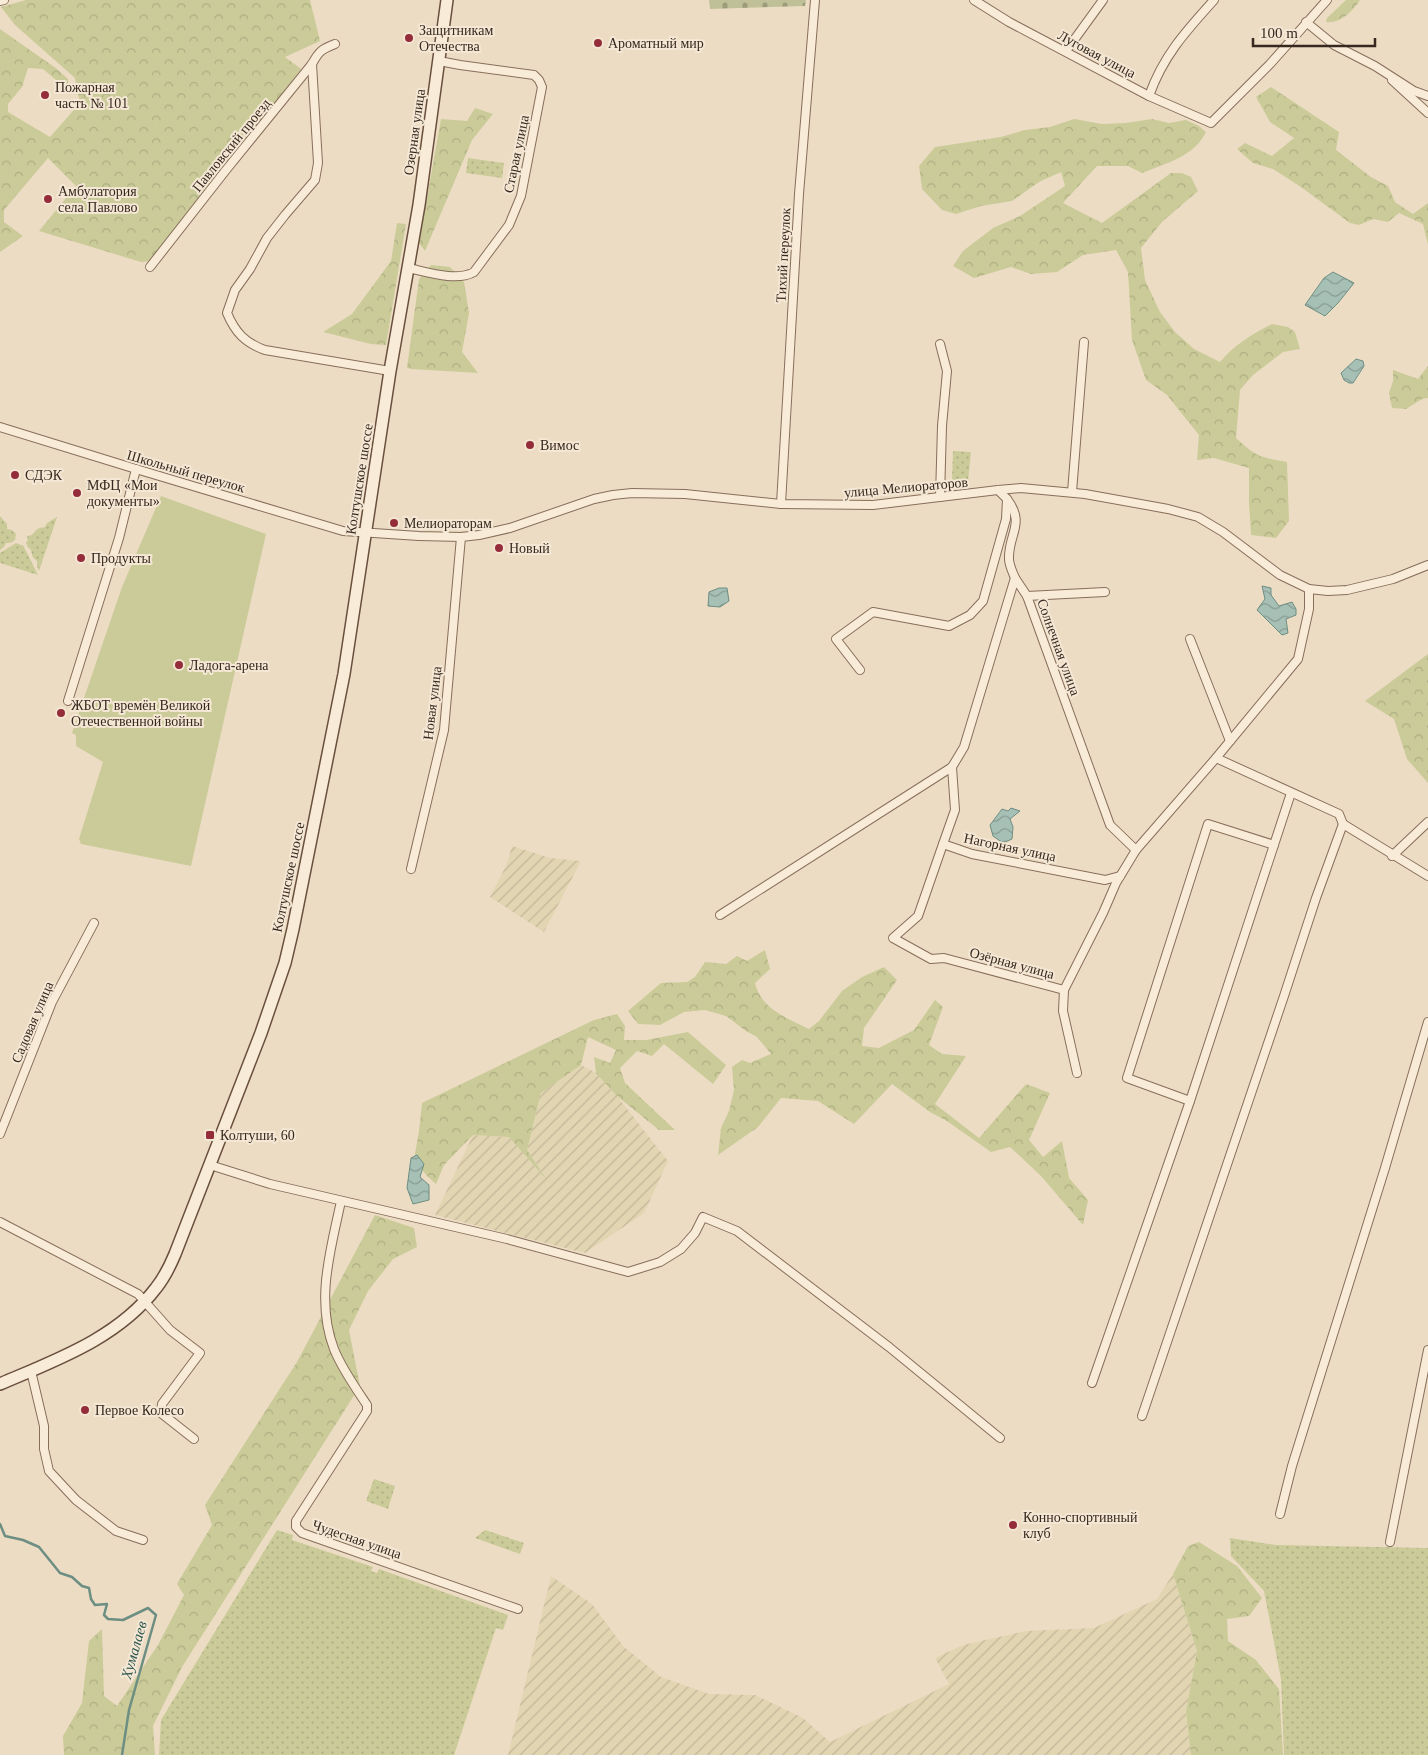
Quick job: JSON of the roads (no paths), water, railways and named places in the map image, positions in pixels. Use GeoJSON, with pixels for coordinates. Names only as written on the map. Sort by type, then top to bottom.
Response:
{"type":"FeatureCollection","features":[{"type":"Feature","properties":{"kind":"main road","name":"Озерная улица"},"geometry":{"type":"LineString","coordinates":[[408,268],[419,205],[447,0]]}},
{"type":"Feature","properties":{"kind":"main road","name":"Колтушское шоссе"},"geometry":{"type":"LineString","coordinates":[[0,1384],[104,1335],[144,1302],[157,1288],[167,1271],[261,1033],[285,963],[329,756],[344,674],[390,371],[408,268]]}},
{"type":"Feature","properties":{"kind":"street"},"geometry":{"type":"LineString","coordinates":[[0,1],[4,0]]}},
{"type":"Feature","properties":{"kind":"street","name":"Тихий переулок"},"geometry":{"type":"LineString","coordinates":[[781,504],[800,194],[815,0]]}},
{"type":"Feature","properties":{"kind":"street","name":"Луговая улица"},"geometry":{"type":"LineString","coordinates":[[974,0],[1009,22],[1149,96],[1211,123],[1270,64],[1306,22]]}},
{"type":"Feature","properties":{"kind":"street"},"geometry":{"type":"LineString","coordinates":[[1066,51],[1103,0]]}},
{"type":"Feature","properties":{"kind":"street"},"geometry":{"type":"LineString","coordinates":[[1149,96],[1156,75],[1185,31],[1214,0]]}},
{"type":"Feature","properties":{"kind":"street"},"geometry":{"type":"LineString","coordinates":[[1327,0],[1306,22],[1334,45],[1386,73],[1414,91],[1428,96]]}},
{"type":"Feature","properties":{"kind":"street","name":"Павловский проезд"},"geometry":{"type":"LineString","coordinates":[[150,267],[322,49],[335,44]]}},
{"type":"Feature","properties":{"kind":"street","name":"Старая улица"},"geometry":{"type":"LineString","coordinates":[[408,268],[457,277],[467,276],[474,272],[509,225],[523,188],[542,87],[540,80],[534,75],[460,65],[440,60]]}},
{"type":"Feature","properties":{"kind":"street"},"geometry":{"type":"LineString","coordinates":[[312,64],[318,163],[315,180],[267,238],[250,269],[235,290],[227,313],[233,327],[252,346],[265,350],[390,371]]}},
{"type":"Feature","properties":{"kind":"street"},"geometry":{"type":"LineString","coordinates":[[1386,73],[1428,114]]}},
{"type":"Feature","properties":{"kind":"street"},"geometry":{"type":"LineString","coordinates":[[1072,492],[1084,342]]}},
{"type":"Feature","properties":{"kind":"street"},"geometry":{"type":"LineString","coordinates":[[940,344],[947,371],[942,426],[940,497]]}},
{"type":"Feature","properties":{"kind":"street","name":"Школьный переулок"},"geometry":{"type":"LineString","coordinates":[[0,426],[343,531],[366,532]]}},
{"type":"Feature","properties":{"kind":"street"},"geometry":{"type":"LineString","coordinates":[[68,701],[119,538],[136,469]]}},
{"type":"Feature","properties":{"kind":"street","name":"улица Мелиораторов"},"geometry":{"type":"LineString","coordinates":[[366,532],[461,538],[479,536],[510,528],[594,500],[632,493],[686,494],[781,504],[873,505],[1021,488],[1072,492],[1168,509],[1198,517],[1223,532],[1280,575],[1310,589],[1328,591],[1347,590],[1393,578],[1428,565]]}},
{"type":"Feature","properties":{"kind":"street"},"geometry":{"type":"LineString","coordinates":[[720,915],[952,767],[964,747],[1014,578],[1009,560],[1017,519],[1014,508],[998,490]]}},
{"type":"Feature","properties":{"kind":"street"},"geometry":{"type":"LineString","coordinates":[[860,670],[836,639],[873,612],[949,626],[970,615],[983,602],[1006,519],[1007,499]]}},
{"type":"Feature","properties":{"kind":"street","name":"Новая улица"},"geometry":{"type":"LineString","coordinates":[[411,869],[444,730],[461,538]]}},
{"type":"Feature","properties":{"kind":"street","name":"Солнечная улица"},"geometry":{"type":"LineString","coordinates":[[1014,578],[1027,596],[1110,825],[1136,850]]}},
{"type":"Feature","properties":{"kind":"street","name":"Озёрная улица"},"geometry":{"type":"LineString","coordinates":[[943,844],[918,916],[893,938],[931,959],[944,958],[1064,990],[1120,876],[1136,850],[1216,758],[1298,659],[1309,609],[1310,589]]}},
{"type":"Feature","properties":{"kind":"street"},"geometry":{"type":"LineString","coordinates":[[1027,596],[1105,592]]}},
{"type":"Feature","properties":{"kind":"street"},"geometry":{"type":"LineString","coordinates":[[1190,639],[1230,741]]}},
{"type":"Feature","properties":{"kind":"street"},"geometry":{"type":"LineString","coordinates":[[1216,758],[1291,794],[1339,814],[1343,824],[1392,856],[1428,876]]}},
{"type":"Feature","properties":{"kind":"street","name":"Нагорная улица"},"geometry":{"type":"LineString","coordinates":[[952,767],[954,810],[943,844],[972,854],[1105,880],[1120,876]]}},
{"type":"Feature","properties":{"kind":"street"},"geometry":{"type":"LineString","coordinates":[[1092,1383],[1190,1100],[1291,794]]}},
{"type":"Feature","properties":{"kind":"street"},"geometry":{"type":"LineString","coordinates":[[1392,856],[1428,822]]}},
{"type":"Feature","properties":{"kind":"street"},"geometry":{"type":"LineString","coordinates":[[1190,1100],[1127,1078],[1208,824],[1274,845]]}},
{"type":"Feature","properties":{"kind":"street"},"geometry":{"type":"LineString","coordinates":[[1142,1416],[1316,898],[1343,824]]}},
{"type":"Feature","properties":{"kind":"street","name":"Садовая улица"},"geometry":{"type":"LineString","coordinates":[[0,1134],[52,1002],[94,923]]}},
{"type":"Feature","properties":{"kind":"street"},"geometry":{"type":"LineString","coordinates":[[1064,990],[1063,1012],[1078,1073]]}},
{"type":"Feature","properties":{"kind":"street"},"geometry":{"type":"LineString","coordinates":[[1280,1514],[1292,1466],[1385,1168],[1428,1022]]}},
{"type":"Feature","properties":{"kind":"street"},"geometry":{"type":"LineString","coordinates":[[210,1164],[270,1184],[508,1240],[628,1272],[660,1262],[681,1250],[695,1233],[703,1218],[737,1231],[889,1347],[1000,1438]]}},
{"type":"Feature","properties":{"kind":"street","name":"Чудесная улица"},"geometry":{"type":"LineString","coordinates":[[341,1201],[325,1284],[325,1309],[335,1350],[367,1406],[361,1420],[296,1521],[296,1527],[302,1533],[518,1608]]}},
{"type":"Feature","properties":{"kind":"street"},"geometry":{"type":"LineString","coordinates":[[0,1222],[138,1294],[170,1330],[200,1353],[162,1404],[161,1413],[194,1439]]}},
{"type":"Feature","properties":{"kind":"street"},"geometry":{"type":"LineString","coordinates":[[1390,1542],[1428,1350]]}},
{"type":"Feature","properties":{"kind":"street"},"geometry":{"type":"LineString","coordinates":[[31,1371],[44,1426],[44,1449],[49,1471],[76,1500],[116,1531],[143,1540]]}},
{"type":"Feature","properties":{"kind":"water"},"geometry":{"type":"Polygon","coordinates":[[[1333,272],[1354,283],[1325,316],[1305,305],[1324,278],[1333,272]]]}},
{"type":"Feature","properties":{"kind":"water"},"geometry":{"type":"Polygon","coordinates":[[[1356,359],[1363,361],[1364,366],[1353,383],[1349,383],[1344,380],[1341,373],[1356,359]]]}},
{"type":"Feature","properties":{"kind":"water"},"geometry":{"type":"Polygon","coordinates":[[[1262,586],[1271,588],[1271,595],[1279,606],[1292,602],[1296,609],[1296,615],[1286,619],[1288,633],[1282,635],[1257,610],[1265,599],[1262,586]]]}},
{"type":"Feature","properties":{"kind":"water"},"geometry":{"type":"Polygon","coordinates":[[[719,588],[727,588],[729,601],[720,607],[708,606],[709,592],[719,588]]]}},
{"type":"Feature","properties":{"kind":"water"},"geometry":{"type":"Polygon","coordinates":[[[1011,808],[1020,811],[1010,819],[1013,827],[1012,839],[1003,843],[993,836],[990,825],[1002,809],[1008,811],[1011,808]]]}},
{"type":"Feature","properties":{"kind":"water"},"geometry":{"type":"Polygon","coordinates":[[[417,1155],[424,1164],[420,1177],[429,1185],[429,1200],[413,1204],[407,1188],[411,1158],[417,1155]]]}},
{"type":"Feature","properties":{"kind":"waterway","name":"Хумалаев"},"geometry":{"type":"LineString","coordinates":[[0,1524],[5,1536],[23,1540],[39,1547],[60,1573],[72,1577],[82,1586],[89,1588],[91,1599],[95,1605],[107,1604],[104,1615],[108,1619],[123,1620],[148,1608],[156,1615],[129,1710],[122,1755]]}},
{"type":"Feature","properties":{"kind":"place","name":"Защитникам Отечества"},"geometry":{"type":"Point","coordinates":[409,38]}},
{"type":"Feature","properties":{"kind":"place","name":"Ароматный мир"},"geometry":{"type":"Point","coordinates":[598,43]}},
{"type":"Feature","properties":{"kind":"place","name":"Пожарная часть № 101"},"geometry":{"type":"Point","coordinates":[45,95]}},
{"type":"Feature","properties":{"kind":"place","name":"Амбулатория села Павлово"},"geometry":{"type":"Point","coordinates":[48,199]}},
{"type":"Feature","properties":{"kind":"place","name":"Вимос"},"geometry":{"type":"Point","coordinates":[530,445]}},
{"type":"Feature","properties":{"kind":"place","name":"СДЭК"},"geometry":{"type":"Point","coordinates":[15,475]}},
{"type":"Feature","properties":{"kind":"place","name":"МФЦ «Мои документы»"},"geometry":{"type":"Point","coordinates":[77,493]}},
{"type":"Feature","properties":{"kind":"place","name":"Мелиораторам"},"geometry":{"type":"Point","coordinates":[394,523]}},
{"type":"Feature","properties":{"kind":"place","name":"Новый"},"geometry":{"type":"Point","coordinates":[499,548]}},
{"type":"Feature","properties":{"kind":"place","name":"Продукты"},"geometry":{"type":"Point","coordinates":[81,558]}},
{"type":"Feature","properties":{"kind":"place","name":"Ладога-арена"},"geometry":{"type":"Point","coordinates":[179,665]}},
{"type":"Feature","properties":{"kind":"place","name":"ЖБОТ времён Великой Отечественной войны"},"geometry":{"type":"Point","coordinates":[61,713]}},
{"type":"Feature","properties":{"kind":"place","name":"Колтуши, 60"},"geometry":{"type":"Point","coordinates":[210,1135]}},
{"type":"Feature","properties":{"kind":"place","name":"Первое Колесо"},"geometry":{"type":"Point","coordinates":[85,1410]}},
{"type":"Feature","properties":{"kind":"place","name":"Конно-спортивный клуб"},"geometry":{"type":"Point","coordinates":[1013,1525]}}]}
